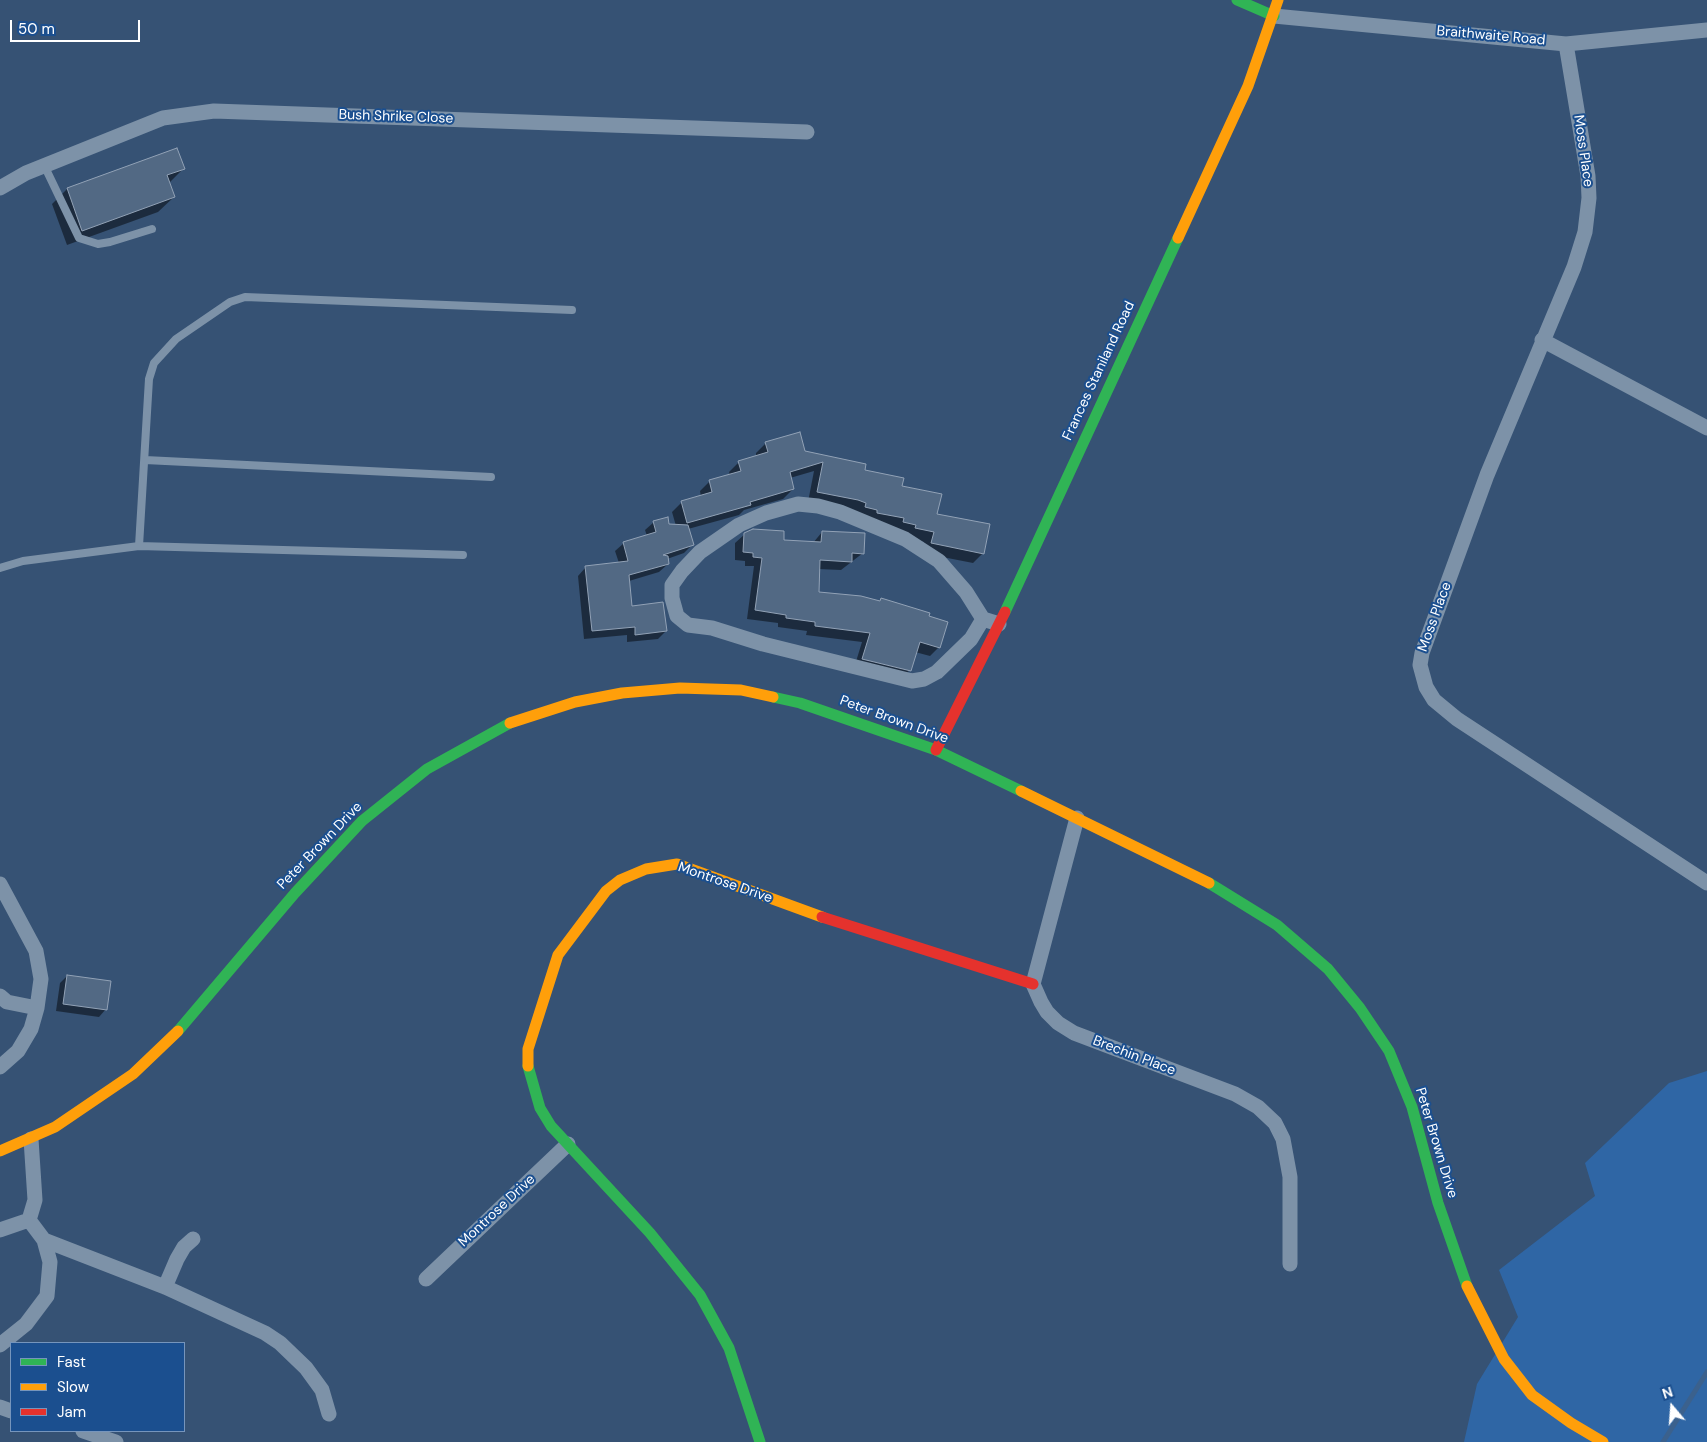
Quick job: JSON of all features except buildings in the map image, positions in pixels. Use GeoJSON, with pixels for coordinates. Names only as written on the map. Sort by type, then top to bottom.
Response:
{"type":"FeatureCollection","features":[{"type":"Feature","properties":{"kind":"street"},"geometry":{"type":"LineString","coordinates":[[1238,0],[1274,16]]}},
{"type":"Feature","properties":{"kind":"street","name":"Frances Staniland Road"},"geometry":{"type":"LineString","coordinates":[[936,750],[999,624],[1248,86],[1278,0]]}},
{"type":"Feature","properties":{"kind":"street","name":"Braithwaite Road"},"geometry":{"type":"LineString","coordinates":[[1274,16],[1566,44],[1707,30]]}},
{"type":"Feature","properties":{"kind":"street","name":"Moss Place"},"geometry":{"type":"LineString","coordinates":[[1566,44],[1584,146],[1589,198],[1585,232],[1574,267],[1487,475],[1422,653],[1420,665],[1422,676],[1434,700],[1457,719],[1707,883]]}},
{"type":"Feature","properties":{"kind":"street","name":"Bush Shrike Close"},"geometry":{"type":"LineString","coordinates":[[0,188],[44,165],[163,118],[214,111],[807,132]]}},
{"type":"Feature","properties":{"kind":"street"},"geometry":{"type":"LineString","coordinates":[[1542,340],[1707,428]]}},
{"type":"Feature","properties":{"kind":"street"},"geometry":{"type":"LineString","coordinates":[[982,619],[971,638],[948,662],[924,679],[912,681],[772,646],[712,628],[688,625],[677,616],[672,598],[672,585],[700,552],[721,536],[766,513],[798,504],[818,506],[840,512],[905,539],[939,561],[961,585],[982,619],[999,624]]}},
{"type":"Feature","properties":{"kind":"street","name":"Peter Brown Drive"},"geometry":{"type":"LineString","coordinates":[[0,1150],[31,1139],[55,1127],[133,1074],[168,1043],[295,893],[362,821],[427,769],[518,720],[575,702],[622,693],[680,688],[740,690],[800,703],[936,750],[1204,880],[1277,925],[1328,969],[1389,1051],[1412,1107],[1438,1203],[1467,1287],[1504,1359],[1532,1395],[1571,1423],[1603,1442]]}},
{"type":"Feature","properties":{"kind":"street"},"geometry":{"type":"LineString","coordinates":[[1033,984],[1078,818]]}},
{"type":"Feature","properties":{"kind":"street","name":"Montrose Drive"},"geometry":{"type":"LineString","coordinates":[[760,1442],[729,1348],[700,1295],[650,1233],[550,1126],[540,1108],[528,1071],[528,1049],[558,955],[606,891],[620,880],[646,869],[677,864],[835,922],[1033,984]]}},
{"type":"Feature","properties":{"kind":"street"},"geometry":{"type":"LineString","coordinates":[[0,884],[36,951],[41,972],[37,1008],[31,1029],[18,1051],[0,1067]]}},
{"type":"Feature","properties":{"kind":"street","name":"Brechin Place"},"geometry":{"type":"LineString","coordinates":[[1033,984],[1047,1012],[1058,1023],[1074,1033],[1235,1094],[1258,1107],[1275,1123],[1282,1139],[1290,1177],[1290,1264]]}},
{"type":"Feature","properties":{"kind":"street"},"geometry":{"type":"LineString","coordinates":[[0,996],[7,1002],[37,1008]]}},
{"type":"Feature","properties":{"kind":"street"},"geometry":{"type":"LineString","coordinates":[[29,1220],[35,1200],[31,1139]]}},
{"type":"Feature","properties":{"kind":"street","name":"Montrose Drive"},"geometry":{"type":"LineString","coordinates":[[426,1278],[568,1144]]}},
{"type":"Feature","properties":{"kind":"street"},"geometry":{"type":"LineString","coordinates":[[0,1230],[29,1220]]}},
{"type":"Feature","properties":{"kind":"street"},"geometry":{"type":"LineString","coordinates":[[0,1345],[26,1324],[47,1296],[50,1262],[44,1240],[29,1220]]}},
{"type":"Feature","properties":{"kind":"street"},"geometry":{"type":"LineString","coordinates":[[165,1287],[180,1253],[192,1239]]}},
{"type":"Feature","properties":{"kind":"street"},"geometry":{"type":"LineString","coordinates":[[44,1240],[165,1287],[222,1312],[280,1343],[306,1368],[322,1390],[329,1414]]}},
{"type":"Feature","properties":{"kind":"street"},"geometry":{"type":"LineString","coordinates":[[86,1432],[116,1442]]}},
{"type":"Feature","properties":{"kind":"lane"},"geometry":{"type":"LineString","coordinates":[[44,165],[79,238],[98,244],[152,229]]}},
{"type":"Feature","properties":{"kind":"lane"},"geometry":{"type":"LineString","coordinates":[[140,546],[149,379],[154,363],[176,339],[230,302],[245,297],[572,310]]}},
{"type":"Feature","properties":{"kind":"lane"},"geometry":{"type":"LineString","coordinates":[[145,460],[491,477]]}},
{"type":"Feature","properties":{"kind":"lane"},"geometry":{"type":"LineString","coordinates":[[0,568],[6,564],[39,558],[140,546],[463,555]]}},
{"type":"Feature","properties":{"kind":"shaded area"},"geometry":{"type":"Polygon","coordinates":[[[1707,1071],[1707,1442],[1464,1442],[1477,1384],[1518,1317],[1499,1270],[1595,1196],[1585,1163],[1669,1083],[1707,1071]]]}},
{"type":"Feature","properties":{"kind":"waterway"},"geometry":{"type":"LineString","coordinates":[[1663,1442],[1707,1372]]}},
{"type":"Feature","properties":{"kind":"traffic: fast"},"geometry":{"type":"LineString","coordinates":[[1237,0],[1274,16]]}},
{"type":"Feature","properties":{"kind":"traffic: fast"},"geometry":{"type":"LineString","coordinates":[[1005,612],[1178,238]]}},
{"type":"Feature","properties":{"kind":"traffic: fast"},"geometry":{"type":"LineString","coordinates":[[773,697],[800,703],[936,750],[1021,791]]}},
{"type":"Feature","properties":{"kind":"traffic: fast"},"geometry":{"type":"LineString","coordinates":[[178,1031],[295,893],[362,821],[427,769],[510,723]]}},
{"type":"Feature","properties":{"kind":"traffic: fast"},"geometry":{"type":"LineString","coordinates":[[1209,883],[1277,925],[1328,969],[1360,1008],[1389,1051],[1412,1107],[1438,1203],[1467,1286]]}},
{"type":"Feature","properties":{"kind":"traffic: fast"},"geometry":{"type":"LineString","coordinates":[[528,1066],[540,1108],[551,1126],[650,1233],[700,1295],[729,1348],[760,1442]]}},
{"type":"Feature","properties":{"kind":"traffic: slow"},"geometry":{"type":"LineString","coordinates":[[1178,238],[1248,86],[1278,0]]}},
{"type":"Feature","properties":{"kind":"traffic: slow"},"geometry":{"type":"LineString","coordinates":[[510,723],[575,702],[622,693],[680,688],[741,690],[773,697]]}},
{"type":"Feature","properties":{"kind":"traffic: slow"},"geometry":{"type":"LineString","coordinates":[[1021,791],[1209,883]]}},
{"type":"Feature","properties":{"kind":"traffic: slow"},"geometry":{"type":"LineString","coordinates":[[528,1066],[528,1049],[558,955],[606,891],[620,880],[646,869],[677,864],[822,917]]}},
{"type":"Feature","properties":{"kind":"traffic: slow"},"geometry":{"type":"LineString","coordinates":[[0,1151],[55,1127],[133,1074],[178,1031]]}},
{"type":"Feature","properties":{"kind":"traffic: slow"},"geometry":{"type":"LineString","coordinates":[[1467,1286],[1504,1359],[1532,1395],[1571,1423],[1603,1442]]}},
{"type":"Feature","properties":{"kind":"traffic: jam"},"geometry":{"type":"LineString","coordinates":[[936,750],[1005,612]]}},
{"type":"Feature","properties":{"kind":"traffic: jam"},"geometry":{"type":"LineString","coordinates":[[822,917],[1033,984]]}}]}
